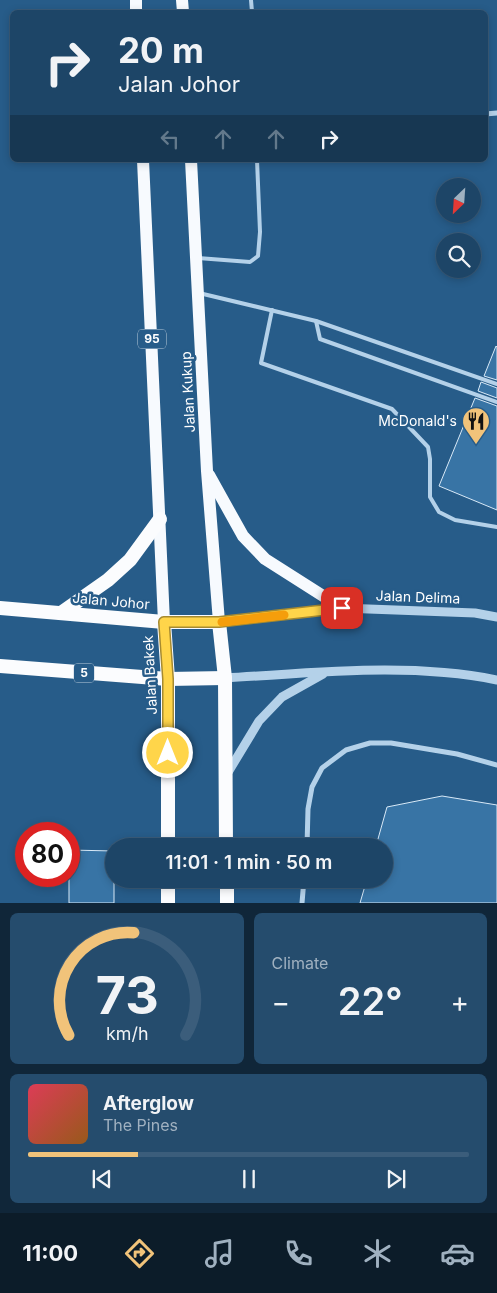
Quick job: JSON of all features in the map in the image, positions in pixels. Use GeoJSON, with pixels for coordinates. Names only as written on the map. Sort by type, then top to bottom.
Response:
{"type":"FeatureCollection","features":[{"type":"Feature","properties":{"kind":"highway"},"geometry":{"type":"LineString","coordinates":[[61,613],[108,580],[130,560],[160,519]]}},
{"type":"Feature","properties":{"kind":"highway","name":"Jalan Johor"},"geometry":{"type":"LineString","coordinates":[[0,608],[164,622],[219,622]]}},
{"type":"Feature","properties":{"kind":"highway","name":"Jalan Bakek"},"geometry":{"type":"LineString","coordinates":[[164,622],[168,679],[168,838]]}},
{"type":"Feature","properties":{"kind":"highway"},"geometry":{"type":"LineString","coordinates":[[219,622],[225,678],[226,838]]}},
{"type":"Feature","properties":{"kind":"highway","name":"5"},"geometry":{"type":"LineString","coordinates":[[0,666],[168,679],[225,678]]}},
{"type":"Feature","properties":{"kind":"highway"},"geometry":{"type":"LineString","coordinates":[[168,888],[168,903]]}},
{"type":"Feature","properties":{"kind":"highway"},"geometry":{"type":"LineString","coordinates":[[227,888],[227,903]]}},
{"type":"Feature","properties":{"kind":"main road","name":"95"},"geometry":{"type":"LineString","coordinates":[[143,162],[164,622]]}},
{"type":"Feature","properties":{"kind":"main road","name":"Jalan Kukup"},"geometry":{"type":"LineString","coordinates":[[191,162],[207,471],[219,622]]}},
{"type":"Feature","properties":{"kind":"main road"},"geometry":{"type":"LineString","coordinates":[[207,471],[243,536],[265,559],[342,608]]}},
{"type":"Feature","properties":{"kind":"street","name":"Jalan Delima"},"geometry":{"type":"LineString","coordinates":[[219,622],[342,608],[475,613],[497,617]]}},
{"type":"Feature","properties":{"kind":"street"},"geometry":{"type":"LineString","coordinates":[[225,678],[371,669],[470,675],[497,680]]}},
{"type":"Feature","properties":{"kind":"street"},"geometry":{"type":"LineString","coordinates":[[226,776],[264,715],[282,697],[325,672]]}},
{"type":"Feature","properties":{"kind":"street"},"geometry":{"type":"LineString","coordinates":[[307,838],[308,809],[312,787],[322,768],[346,750],[370,743],[392,743],[457,754],[497,765]]}},
{"type":"Feature","properties":{"kind":"street"},"geometry":{"type":"LineString","coordinates":[[302,903],[303,888]]}},
{"type":"Feature","properties":{"kind":"lane"},"geometry":{"type":"LineString","coordinates":[[196,258],[250,262],[258,256],[260,232],[258,162]]}},
{"type":"Feature","properties":{"kind":"lane"},"geometry":{"type":"LineString","coordinates":[[197,292],[316,320],[497,384]]}},
{"type":"Feature","properties":{"kind":"lane"},"geometry":{"type":"LineString","coordinates":[[272,310],[261,363],[392,410],[428,447],[430,459],[430,497],[439,512],[455,520],[497,527]]}},
{"type":"Feature","properties":{"kind":"lane"},"geometry":{"type":"LineString","coordinates":[[316,320],[320,339],[497,402]]}},
{"type":"Feature","properties":{"kind":"building"},"geometry":{"type":"Polygon","coordinates":[[[497,347],[497,380],[484,376],[497,347]]]}},
{"type":"Feature","properties":{"kind":"building"},"geometry":{"type":"Polygon","coordinates":[[[481,382],[497,388],[497,398],[478,391],[481,382]]]}},
{"type":"Feature","properties":{"kind":"building","name":"McDonald's"},"geometry":{"type":"Polygon","coordinates":[[[475,398],[497,406],[497,510],[439,486],[475,398]]]}},
{"type":"Feature","properties":{"kind":"building"},"geometry":{"type":"Polygon","coordinates":[[[442,796],[497,805],[497,903],[360,903],[364,888],[393,888],[393,838],[378,838],[387,807],[442,796]]]}},
{"type":"Feature","properties":{"kind":"building"},"geometry":{"type":"Polygon","coordinates":[[[80,850],[105,851],[105,888],[114,888],[114,903],[69,903],[69,887],[80,887],[80,850]]]}},
{"type":"Feature","properties":{"kind":"slow traffic"},"geometry":{"type":"LineString","coordinates":[[222,622],[284,615]]}},
{"type":"Feature","properties":{"kind":"place","name":"McDonald's"},"geometry":{"type":"Point","coordinates":[476,445]}},
{"type":"Feature","properties":{"kind":"route"},"geometry":{"type":"LineString","coordinates":[[168,753],[168,679],[164,622],[219,622],[342,608]]}}]}
